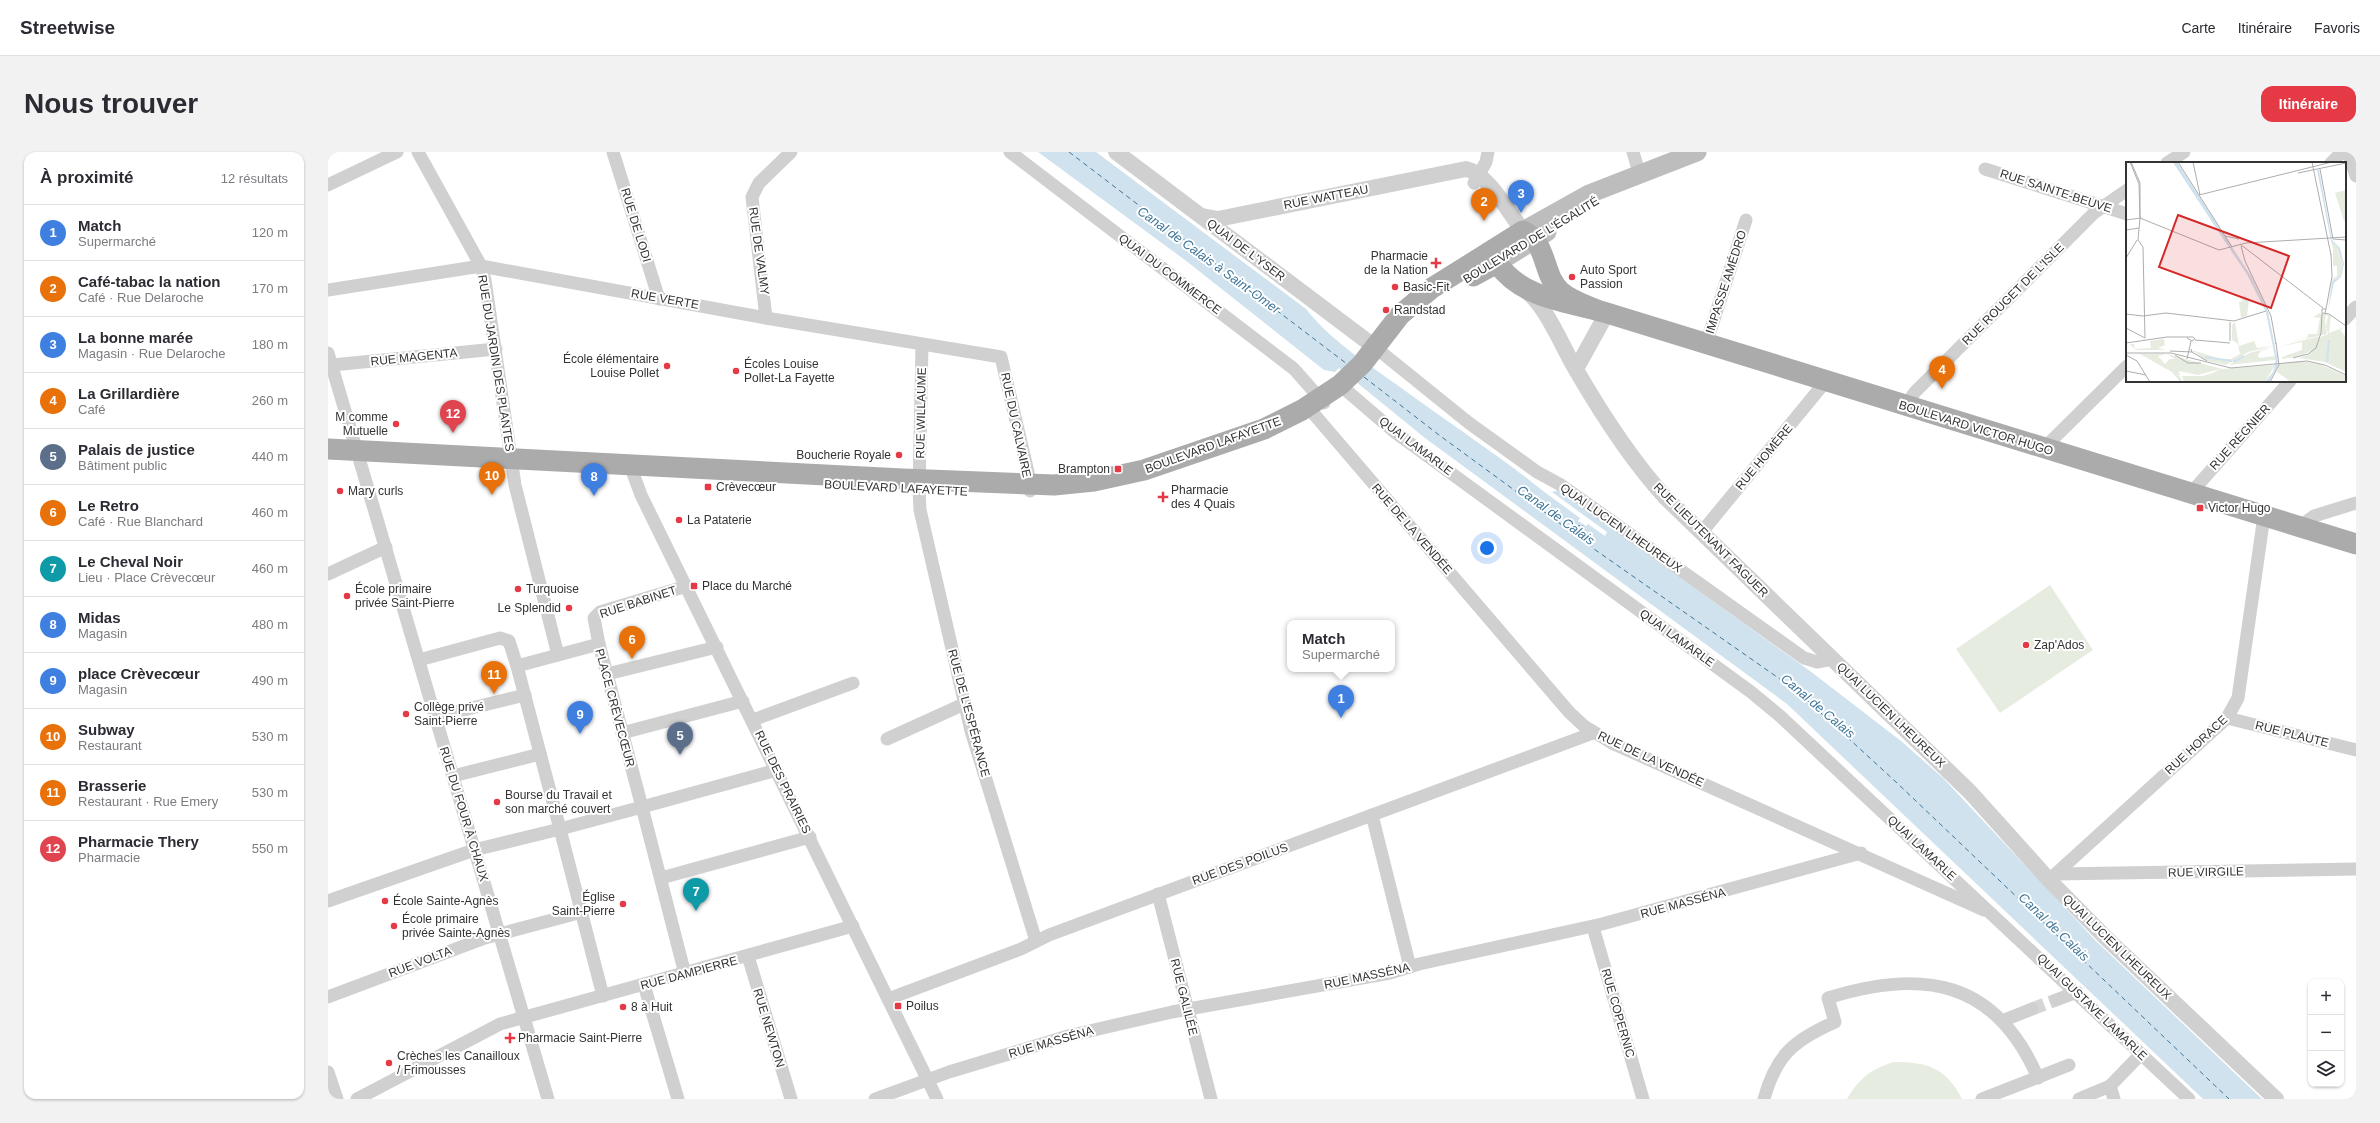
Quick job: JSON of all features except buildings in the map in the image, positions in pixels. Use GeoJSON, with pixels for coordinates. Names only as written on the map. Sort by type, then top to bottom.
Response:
{"type":"FeatureCollection","features":[{"type":"Feature","properties":{"kind":"main road","name":"BOULEVARD DE L'ÉGALITÉ"},"geometry":{"type":"LineString","coordinates":[[1376,348],[1400,316],[1432,288],[1518,245],[1640,176],[1697,152]]}},
{"type":"Feature","properties":{"kind":"main road","name":"BOULEVARD DE L'ÉGALITÉ"},"geometry":{"type":"LineString","coordinates":[[1376,348],[1442,293],[1518,245]]}},
{"type":"Feature","properties":{"kind":"main road","name":"BOULEVARD VICTOR HUGO"},"geometry":{"type":"LineString","coordinates":[[1602,311],[1561,292],[1554,281],[1518,245],[1507,275],[1521,286],[1542,296],[1602,311],[1905,406],[2356,544]]}},
{"type":"Feature","properties":{"kind":"main road","name":"BOULEVARD LAFAYETTE"},"geometry":{"type":"LineString","coordinates":[[328,449],[359,456],[632,471],[1079,492],[1123,484],[1193,466],[1236,453],[1266,440],[1316,405],[1340,385],[1376,348]]}},
{"type":"Feature","properties":{"kind":"main road","name":"BOULEVARD LAFAYETTE"},"geometry":{"type":"LineString","coordinates":[[328,460],[359,456]]}},
{"type":"Feature","properties":{"kind":"street"},"geometry":{"type":"LineString","coordinates":[[328,185],[397,152]]}},
{"type":"Feature","properties":{"kind":"street","name":"RUE DU JARDIN DES PLANTES"},"geometry":{"type":"LineString","coordinates":[[418,152],[481,266],[485,280],[517,492],[558,655]]}},
{"type":"Feature","properties":{"kind":"street","name":"RUE DE LODI"},"geometry":{"type":"LineString","coordinates":[[613,152],[659,298]]}},
{"type":"Feature","properties":{"kind":"street","name":"RUE DE VALMY"},"geometry":{"type":"LineString","coordinates":[[766,318],[752,197],[759,183],[791,152]]}},
{"type":"Feature","properties":{"kind":"street","name":"QUAI DU COMMERCE"},"geometry":{"type":"LineString","coordinates":[[1010,152],[1294,369],[1316,405]]}},
{"type":"Feature","properties":{"kind":"street","name":"QUAI DE L'YSER"},"geometry":{"type":"LineString","coordinates":[[1116,152],[1376,348]]}},
{"type":"Feature","properties":{"kind":"street"},"geometry":{"type":"LineString","coordinates":[[1488,152],[1486,162],[1477,179],[1518,245]]}},
{"type":"Feature","properties":{"kind":"street"},"geometry":{"type":"LineString","coordinates":[[1633,152],[1640,176]]}},
{"type":"Feature","properties":{"kind":"street"},"geometry":{"type":"LineString","coordinates":[[2169,162],[2184,152]]}},
{"type":"Feature","properties":{"kind":"street"},"geometry":{"type":"LineString","coordinates":[[2332,162],[2342,152]]}},
{"type":"Feature","properties":{"kind":"street"},"geometry":{"type":"LineString","coordinates":[[2348,152],[2356,176]]}},
{"type":"Feature","properties":{"kind":"street","name":"RUE SAINTE-BEUVE"},"geometry":{"type":"LineString","coordinates":[[1986,169],[2126,214]]}},
{"type":"Feature","properties":{"kind":"street","name":"RUE WATTEAU"},"geometry":{"type":"LineString","coordinates":[[1202,216],[1213,219],[1223,218],[1450,172],[1465,174],[1477,179]]}},
{"type":"Feature","properties":{"kind":"street","name":"RUE ROUGET DE L'ISLE"},"geometry":{"type":"LineString","coordinates":[[1905,406],[1915,392],[2102,206],[2126,191]]}},
{"type":"Feature","properties":{"kind":"street","name":"IMPASSE AMÉDRO"},"geometry":{"type":"LineString","coordinates":[[1706,344],[1746,220]]}},
{"type":"Feature","properties":{"kind":"street","name":"RUE VERTE"},"geometry":{"type":"LineString","coordinates":[[328,290],[481,266],[766,318],[1001,358]]}},
{"type":"Feature","properties":{"kind":"street","name":"RUE LIEUTENANT FAGUER"},"geometry":{"type":"LineString","coordinates":[[1521,286],[1533,297],[1576,369],[1646,475],[1701,533],[1833,659]]}},
{"type":"Feature","properties":{"kind":"street"},"geometry":{"type":"LineString","coordinates":[[2346,319],[2356,307]]}},
{"type":"Feature","properties":{"kind":"street"},"geometry":{"type":"LineString","coordinates":[[1576,369],[1602,311]]}},
{"type":"Feature","properties":{"kind":"street","name":"RUE WILLAUME"},"geometry":{"type":"LineString","coordinates":[[919,484],[922,345]]}},
{"type":"Feature","properties":{"kind":"street","name":"QUAI LUCIEN LHEUREUX"},"geometry":{"type":"LineString","coordinates":[[1376,348],[1469,423],[1537,472],[1561,485],[1804,658],[1817,662],[1833,659],[1970,792],[2053,877],[2106,938],[2276,1099]]}},
{"type":"Feature","properties":{"kind":"street","name":"RUE MAGENTA"},"geometry":{"type":"LineString","coordinates":[[330,359],[496,349]]}},
{"type":"Feature","properties":{"kind":"street","name":"RUE DU CALVAIRE"},"geometry":{"type":"LineString","coordinates":[[1001,358],[1029,489]]}},
{"type":"Feature","properties":{"kind":"street","name":"RUE DU FOUR À CHAUX"},"geometry":{"type":"LineString","coordinates":[[330,359],[548,1099]]}},
{"type":"Feature","properties":{"kind":"street"},"geometry":{"type":"LineString","coordinates":[[2044,448],[2126,367]]}},
{"type":"Feature","properties":{"kind":"street","name":"RUE HOMÈRE"},"geometry":{"type":"LineString","coordinates":[[1701,533],[1826,381]]}},
{"type":"Feature","properties":{"kind":"street","name":"RUE RÉGNIER"},"geometry":{"type":"LineString","coordinates":[[2190,494],[2289,382]]}},
{"type":"Feature","properties":{"kind":"street","name":"QUAI LAMARLE"},"geometry":{"type":"LineString","coordinates":[[1340,385],[1396,433],[1768,706],[1995,914]]}},
{"type":"Feature","properties":{"kind":"street","name":"RUE DE LA VENDÉE"},"geometry":{"type":"LineString","coordinates":[[1316,405],[1544,684],[1579,722],[1593,733],[1995,914]]}},
{"type":"Feature","properties":{"kind":"street","name":"RUE DES PRAIRIES"},"geometry":{"type":"LineString","coordinates":[[632,471],[937,1099]]}},
{"type":"Feature","properties":{"kind":"street","name":"RUE DE L'ESPÉRANCE"},"geometry":{"type":"LineString","coordinates":[[919,484],[924,531],[964,704],[1036,941]]}},
{"type":"Feature","properties":{"kind":"street"},"geometry":{"type":"LineString","coordinates":[[2299,527],[2314,516],[2356,503]]}},
{"type":"Feature","properties":{"kind":"street","name":"RUE HORACE"},"geometry":{"type":"LineString","coordinates":[[2053,877],[2227,718],[2238,698],[2264,516]]}},
{"type":"Feature","properties":{"kind":"street"},"geometry":{"type":"LineString","coordinates":[[328,574],[386,547]]}},
{"type":"Feature","properties":{"kind":"street","name":"RUE BABINET"},"geometry":{"type":"LineString","coordinates":[[599,644],[594,618],[600,612],[687,586]]}},
{"type":"Feature","properties":{"kind":"street"},"geometry":{"type":"LineString","coordinates":[[419,660],[500,638],[509,642],[525,695],[603,996]]}},
{"type":"Feature","properties":{"kind":"street","name":"PLACE CRÈVECŒUR"},"geometry":{"type":"LineString","coordinates":[[517,666],[599,644],[685,974]]}},
{"type":"Feature","properties":{"kind":"street"},"geometry":{"type":"LineString","coordinates":[[607,674],[717,647]]}},
{"type":"Feature","properties":{"kind":"street"},"geometry":{"type":"LineString","coordinates":[[753,720],[853,684]]}},
{"type":"Feature","properties":{"kind":"street"},"geometry":{"type":"LineString","coordinates":[[435,717],[525,695]]}},
{"type":"Feature","properties":{"kind":"street"},"geometry":{"type":"LineString","coordinates":[[622,733],[743,701]]}},
{"type":"Feature","properties":{"kind":"street"},"geometry":{"type":"LineString","coordinates":[[887,739],[964,704]]}},
{"type":"Feature","properties":{"kind":"street","name":"RUE PLAUTE"},"geometry":{"type":"LineString","coordinates":[[2227,718],[2356,750]]}},
{"type":"Feature","properties":{"kind":"street","name":"RUE DES POILUS"},"geometry":{"type":"LineString","coordinates":[[888,998],[1021,949],[1036,941],[1158,894],[1593,733]]}},
{"type":"Feature","properties":{"kind":"street"},"geometry":{"type":"LineString","coordinates":[[453,776],[540,754]]}},
{"type":"Feature","properties":{"kind":"street"},"geometry":{"type":"LineString","coordinates":[[328,901],[474,850],[560,829],[777,770]]}},
{"type":"Feature","properties":{"kind":"street"},"geometry":{"type":"LineString","coordinates":[[1372,815],[1410,967]]}},
{"type":"Feature","properties":{"kind":"street"},"geometry":{"type":"LineString","coordinates":[[661,878],[810,837]]}},
{"type":"Feature","properties":{"kind":"street","name":"RUE MASSÉNA"},"geometry":{"type":"LineString","coordinates":[[875,1099],[1068,1036],[1172,1012],[1390,973],[1410,967],[1593,927],[1861,853]]}},
{"type":"Feature","properties":{"kind":"street","name":"RUE VIRGILE"},"geometry":{"type":"LineString","coordinates":[[2053,877],[2356,869]]}},
{"type":"Feature","properties":{"kind":"street","name":"RUE GALILÉE"},"geometry":{"type":"LineString","coordinates":[[1158,894],[1211,1099]]}},
{"type":"Feature","properties":{"kind":"street","name":"RUE VOLTA"},"geometry":{"type":"LineString","coordinates":[[328,997],[500,933],[582,912]]}},
{"type":"Feature","properties":{"kind":"street","name":"QUAI GUSTAVE LAMARLE"},"geometry":{"type":"LineString","coordinates":[[1995,914],[2189,1099]]}},
{"type":"Feature","properties":{"kind":"street","name":"RUE DAMPIERRE"},"geometry":{"type":"LineString","coordinates":[[357,1099],[480,1033],[524,1017],[685,974],[853,926]]}},
{"type":"Feature","properties":{"kind":"street","name":"RUE COPERNIC"},"geometry":{"type":"LineString","coordinates":[[1593,927],[1643,1099]]}},
{"type":"Feature","properties":{"kind":"street","name":"RUE NEWTON"},"geometry":{"type":"LineString","coordinates":[[748,956],[791,1099]]}},
{"type":"Feature","properties":{"kind":"street"},"geometry":{"type":"LineString","coordinates":[[1764,1099],[1769,1082],[1780,1060],[1790,1048],[1813,1032],[1835,1022],[1828,998],[1885,984],[1929,984],[1947,988],[1970,997],[2002,1021],[2021,1044],[2038,1078]]}},
{"type":"Feature","properties":{"kind":"street"},"geometry":{"type":"LineString","coordinates":[[644,985],[678,1099]]}},
{"type":"Feature","properties":{"kind":"street"},"geometry":{"type":"LineString","coordinates":[[2056,1000],[2077,992]]}},
{"type":"Feature","properties":{"kind":"street"},"geometry":{"type":"LineString","coordinates":[[2002,1021],[2032,1009]]}},
{"type":"Feature","properties":{"kind":"street"},"geometry":{"type":"LineString","coordinates":[[2079,1099],[2110,1086],[2141,1054]]}},
{"type":"Feature","properties":{"kind":"street"},"geometry":{"type":"LineString","coordinates":[[1982,1099],[2069,1065]]}},
{"type":"Feature","properties":{"kind":"street"},"geometry":{"type":"LineString","coordinates":[[328,1072],[337,1099]]}},
{"type":"Feature","properties":{"kind":"street"},"geometry":{"type":"LineString","coordinates":[[2110,1086],[2114,1099]]}},
{"type":"Feature","properties":{"kind":"shaded area","name":"Zap'Ados"},"geometry":{"type":"Polygon","coordinates":[[[2050,585],[2093,650],[2000,713],[1956,649],[2050,585]]]}},
{"type":"Feature","properties":{"kind":"shaded area"},"geometry":{"type":"Polygon","coordinates":[[[1894,1062],[1917,1063],[1935,1069],[1949,1080],[1962,1099],[1847,1099],[1856,1085],[1866,1075],[1894,1062]]]}},
{"type":"Feature","properties":{"kind":"water"},"geometry":{"type":"Polygon","coordinates":[[[1038,152],[1096,152],[1306,309],[1340,343],[1365,362],[1530,480],[1547,494],[1558,490],[1810,671],[1901,741],[1943,778],[2096,941],[2262,1099],[2203,1099],[1787,704],[1425,438],[1339,368],[1335,372],[1324,370],[1185,260],[1038,152]]]}},
{"type":"Feature","properties":{"kind":"pier"},"geometry":{"type":"Polygon","coordinates":[[[1552,492],[1607,532],[1605,536],[1588,524],[1586,526],[1578,521],[1580,518],[1547,494],[1552,492]]]}},
{"type":"Feature","properties":{"kind":"ferry route"},"geometry":{"type":"LineString","coordinates":[[1069,152],[1347,364]]}},
{"type":"Feature","properties":{"kind":"ferry route"},"geometry":{"type":"LineString","coordinates":[[1364,377],[1439,435],[1562,525],[1572,528],[1582,524],[1588,541],[1594,549],[1797,691],[1896,782],[2229,1099]]}},
{"type":"Feature","properties":{"kind":"tunnel"},"geometry":{"type":"LineString","coordinates":[[2032,1009],[2056,1000]]}},
{"type":"Feature","properties":{"kind":"place","name":"La bonne marée"},"geometry":{"type":"Point","coordinates":[1521,213]}},
{"type":"Feature","properties":{"kind":"place","name":"Café-tabac la nation"},"geometry":{"type":"Point","coordinates":[1484,221]}},
{"type":"Feature","properties":{"kind":"place","name":"Pharmacie de la Nation"},"geometry":{"type":"Point","coordinates":[1436,263]}},
{"type":"Feature","properties":{"kind":"place","name":"Auto Sport Passion"},"geometry":{"type":"Point","coordinates":[1572,277]}},
{"type":"Feature","properties":{"kind":"place","name":"Basic-Fit"},"geometry":{"type":"Point","coordinates":[1395,287]}},
{"type":"Feature","properties":{"kind":"place","name":"Randstad"},"geometry":{"type":"Point","coordinates":[1386,310]}},
{"type":"Feature","properties":{"kind":"place","name":"École élémentaire Louise Pollet"},"geometry":{"type":"Point","coordinates":[667,366]}},
{"type":"Feature","properties":{"kind":"place","name":"Écoles Louise Pollet-La Fayette"},"geometry":{"type":"Point","coordinates":[736,371]}},
{"type":"Feature","properties":{"kind":"place","name":"La Grillardière"},"geometry":{"type":"Point","coordinates":[1942,389]}},
{"type":"Feature","properties":{"kind":"place","name":"M comme Mutuelle"},"geometry":{"type":"Point","coordinates":[396,424]}},
{"type":"Feature","properties":{"kind":"place","name":"Pharmacie Thery"},"geometry":{"type":"Point","coordinates":[453,433]}},
{"type":"Feature","properties":{"kind":"place","name":"Boucherie Royale"},"geometry":{"type":"Point","coordinates":[899,455]}},
{"type":"Feature","properties":{"kind":"place","name":"Brampton"},"geometry":{"type":"Point","coordinates":[1118,469]}},
{"type":"Feature","properties":{"kind":"place","name":"Crèvecœur"},"geometry":{"type":"Point","coordinates":[708,487]}},
{"type":"Feature","properties":{"kind":"place","name":"Mary curls"},"geometry":{"type":"Point","coordinates":[340,491]}},
{"type":"Feature","properties":{"kind":"place","name":"Subway"},"geometry":{"type":"Point","coordinates":[492,495]}},
{"type":"Feature","properties":{"kind":"place","name":"Midas"},"geometry":{"type":"Point","coordinates":[594,496]}},
{"type":"Feature","properties":{"kind":"place","name":"Pharmacie des 4 Quais"},"geometry":{"type":"Point","coordinates":[1163,497]}},
{"type":"Feature","properties":{"kind":"place","name":"Victor Hugo"},"geometry":{"type":"Point","coordinates":[2200,508]}},
{"type":"Feature","properties":{"kind":"place","name":"La Pataterie"},"geometry":{"type":"Point","coordinates":[679,520]}},
{"type":"Feature","properties":{"kind":"place","name":"Place du Marché"},"geometry":{"type":"Point","coordinates":[694,586]}},
{"type":"Feature","properties":{"kind":"place","name":"Turquoise"},"geometry":{"type":"Point","coordinates":[518,589]}},
{"type":"Feature","properties":{"kind":"place","name":"École primaire privée Saint-Pierre"},"geometry":{"type":"Point","coordinates":[347,596]}},
{"type":"Feature","properties":{"kind":"place","name":"Le Splendid"},"geometry":{"type":"Point","coordinates":[569,608]}},
{"type":"Feature","properties":{"kind":"place","name":"Zap'Ados"},"geometry":{"type":"Point","coordinates":[2026,645]}},
{"type":"Feature","properties":{"kind":"place","name":"Le Retro"},"geometry":{"type":"Point","coordinates":[632,659]}},
{"type":"Feature","properties":{"kind":"place","name":"Brasserie"},"geometry":{"type":"Point","coordinates":[494,694]}},
{"type":"Feature","properties":{"kind":"place","name":"Collège privé Saint-Pierre"},"geometry":{"type":"Point","coordinates":[406,714]}},
{"type":"Feature","properties":{"kind":"place","name":"Match"},"geometry":{"type":"Point","coordinates":[1341,718]}},
{"type":"Feature","properties":{"kind":"place","name":"place Crèvecœur"},"geometry":{"type":"Point","coordinates":[580,734]}},
{"type":"Feature","properties":{"kind":"place","name":"Palais de justice"},"geometry":{"type":"Point","coordinates":[680,755]}},
{"type":"Feature","properties":{"kind":"place","name":"Bourse du Travail et son marché couvert"},"geometry":{"type":"Point","coordinates":[497,802]}},
{"type":"Feature","properties":{"kind":"place","name":"École Sainte-Agnès"},"geometry":{"type":"Point","coordinates":[385,901]}},
{"type":"Feature","properties":{"kind":"place","name":"Église Saint-Pierre"},"geometry":{"type":"Point","coordinates":[623,904]}},
{"type":"Feature","properties":{"kind":"place","name":"Le Cheval Noir"},"geometry":{"type":"Point","coordinates":[696,911]}},
{"type":"Feature","properties":{"kind":"place","name":"École primaire privée Sainte-Agnès"},"geometry":{"type":"Point","coordinates":[394,926]}},
{"type":"Feature","properties":{"kind":"place","name":"Poilus"},"geometry":{"type":"Point","coordinates":[898,1006]}},
{"type":"Feature","properties":{"kind":"place","name":"8 à Huit"},"geometry":{"type":"Point","coordinates":[623,1007]}},
{"type":"Feature","properties":{"kind":"place","name":"Pharmacie Saint-Pierre"},"geometry":{"type":"Point","coordinates":[510,1038]}},
{"type":"Feature","properties":{"kind":"place","name":"Crèches les Canailloux / Frimousses"},"geometry":{"type":"Point","coordinates":[389,1063]}},
{"type":"Feature","properties":{"kind":"water label","name":"Canal de Calais à Saint-Omer"},"geometry":{"type":"Point","coordinates":[1209,260]}},
{"type":"Feature","properties":{"kind":"water label","name":"Canal de Calais"},"geometry":{"type":"Point","coordinates":[1556,515]}},
{"type":"Feature","properties":{"kind":"water label","name":"Canal de Calais"},"geometry":{"type":"Point","coordinates":[1818,706]}},
{"type":"Feature","properties":{"kind":"water label","name":"Canal de Calais"},"geometry":{"type":"Point","coordinates":[2054,927]}}]}
